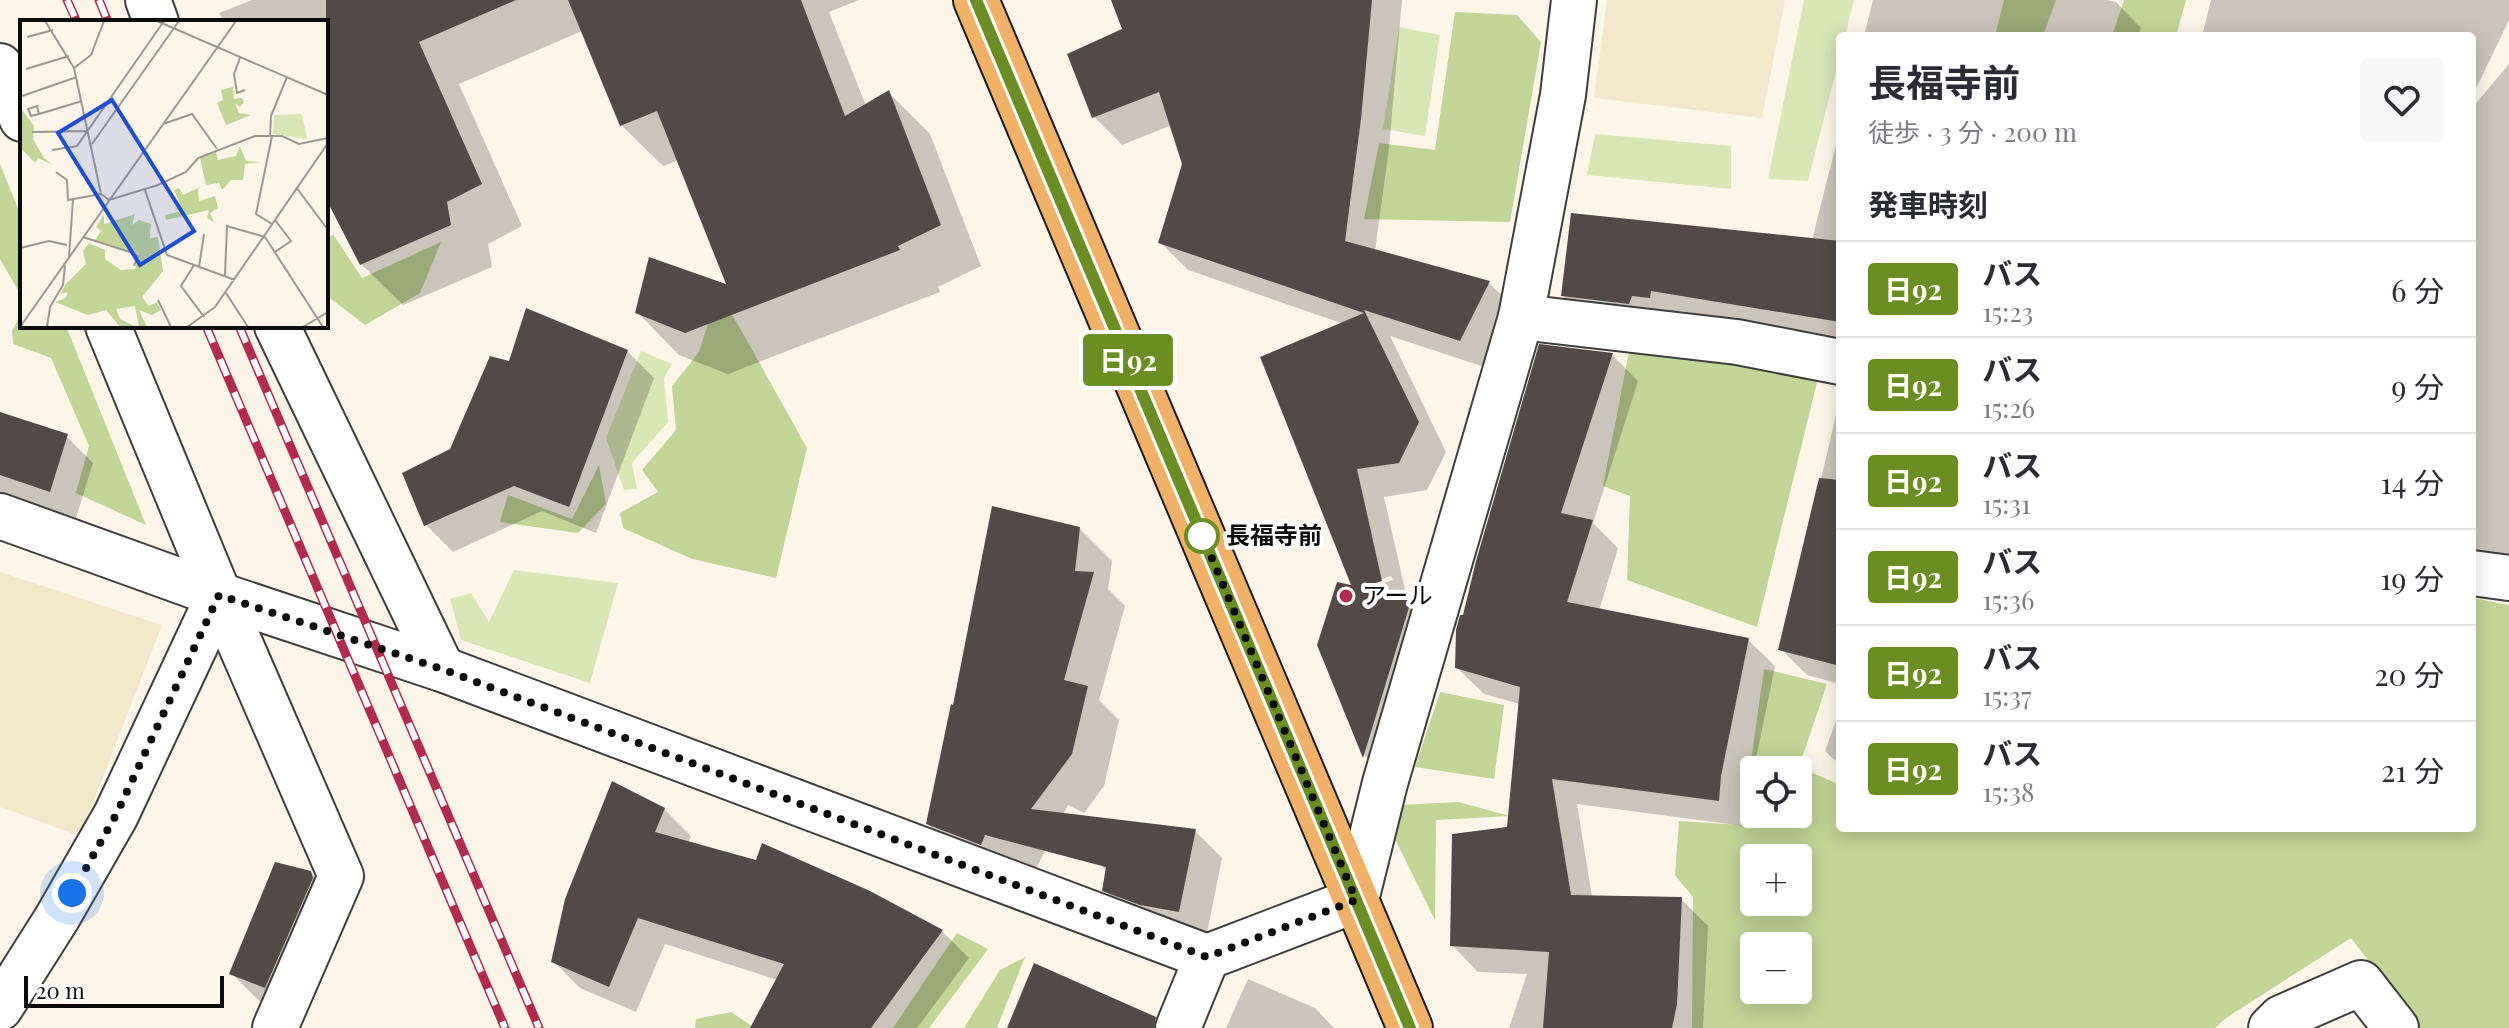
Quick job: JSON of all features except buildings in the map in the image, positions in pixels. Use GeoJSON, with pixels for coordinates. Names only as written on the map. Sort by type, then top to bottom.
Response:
{"type":"FeatureCollection","features":[{"type":"Feature","properties":{"kind":"main road"},"geometry":{"type":"LineString","coordinates":[[976,0],[1410,1028]]}},
{"type":"Feature","properties":{"kind":"street"},"geometry":{"type":"LineString","coordinates":[[148,0],[155,20]]}},
{"type":"Feature","properties":{"kind":"street"},"geometry":{"type":"LineString","coordinates":[[0,516],[219,595],[442,669],[1207,957],[1356,900],[1385,783],[1521,317],[1563,95],[1574,0]]}},
{"type":"Feature","properties":{"kind":"street"},"geometry":{"type":"LineString","coordinates":[[0,66],[20,114]]}},
{"type":"Feature","properties":{"kind":"street"},"geometry":{"type":"LineString","coordinates":[[1521,317],[1737,342],[1836,361]]}},
{"type":"Feature","properties":{"kind":"street"},"geometry":{"type":"LineString","coordinates":[[109,328],[219,595],[341,876],[275,1028]]}},
{"type":"Feature","properties":{"kind":"street"},"geometry":{"type":"LineString","coordinates":[[278,328],[442,669]]}},
{"type":"Feature","properties":{"kind":"street"},"geometry":{"type":"LineString","coordinates":[[2476,574],[2509,578]]}},
{"type":"Feature","properties":{"kind":"street"},"geometry":{"type":"LineString","coordinates":[[0,1008],[57,918],[116,815],[219,595]]}},
{"type":"Feature","properties":{"kind":"street"},"geometry":{"type":"LineString","coordinates":[[1178,1028],[1207,957]]}},
{"type":"Feature","properties":{"kind":"street"},"geometry":{"type":"LineString","coordinates":[[2271,1028],[2281,1018],[2361,983],[2396,1028]]}},
{"type":"Feature","properties":{"kind":"shaded area"},"geometry":{"type":"Polygon","coordinates":[[[1607,0],[1785,0],[1762,118],[1594,98],[1607,0]]]}},
{"type":"Feature","properties":{"kind":"shaded area"},"geometry":{"type":"Polygon","coordinates":[[[0,572],[162,625],[80,836],[0,807],[0,572]]]}},
{"type":"Feature","properties":{"kind":"green space"},"geometry":{"type":"Polygon","coordinates":[[[1804,0],[1854,0],[1846,32],[1836,32],[1836,71],[1808,181],[1768,179],[1804,0]]]}},
{"type":"Feature","properties":{"kind":"green space"},"geometry":{"type":"Polygon","coordinates":[[[2004,0],[2056,0],[2044,32],[1996,32],[2004,0]]]}},
{"type":"Feature","properties":{"kind":"green space"},"geometry":{"type":"Polygon","coordinates":[[[2124,0],[2186,0],[2177,32],[2113,32],[2124,0]]]}},
{"type":"Feature","properties":{"kind":"green space"},"geometry":{"type":"Polygon","coordinates":[[[1455,12],[1517,15],[1541,42],[1510,222],[1364,219],[1379,143],[1435,150],[1455,12]]]}},
{"type":"Feature","properties":{"kind":"green space"},"geometry":{"type":"Polygon","coordinates":[[[1399,27],[1440,35],[1425,136],[1383,129],[1399,27]]]}},
{"type":"Feature","properties":{"kind":"green space"},"geometry":{"type":"Polygon","coordinates":[[[1595,134],[1731,146],[1731,189],[1587,175],[1595,134]]]}},
{"type":"Feature","properties":{"kind":"green space"},"geometry":{"type":"Polygon","coordinates":[[[0,164],[20,213],[20,294],[0,259],[0,164]]]}},
{"type":"Feature","properties":{"kind":"green space"},"geometry":{"type":"Polygon","coordinates":[[[333,234],[362,278],[441,242],[420,293],[365,325],[328,297],[328,239],[333,234]]]}},
{"type":"Feature","properties":{"kind":"green space"},"geometry":{"type":"Polygon","coordinates":[[[718,292],[807,448],[776,578],[692,559],[623,528],[620,513],[658,492],[642,470],[676,430],[672,386],[699,352],[718,292]]]}},
{"type":"Feature","properties":{"kind":"green space"},"geometry":{"type":"Polygon","coordinates":[[[20,317],[20,328],[67,328],[146,525],[76,493],[89,446],[51,358],[13,344],[12,330],[20,317]]]}},
{"type":"Feature","properties":{"kind":"green space"},"geometry":{"type":"Polygon","coordinates":[[[1630,347],[1818,378],[1757,627],[1627,580],[1630,496],[1603,486],[1630,347]]]}},
{"type":"Feature","properties":{"kind":"green space"},"geometry":{"type":"Polygon","coordinates":[[[641,351],[672,364],[664,378],[668,422],[632,463],[637,489],[624,490],[606,438],[641,351]]]}},
{"type":"Feature","properties":{"kind":"green space"},"geometry":{"type":"Polygon","coordinates":[[[599,465],[606,504],[578,533],[500,522],[508,495],[572,519],[599,465]]]}},
{"type":"Feature","properties":{"kind":"green space"},"geometry":{"type":"Polygon","coordinates":[[[514,570],[618,583],[590,683],[461,640],[450,599],[471,593],[489,622],[514,570]]]}},
{"type":"Feature","properties":{"kind":"green space"},"geometry":{"type":"Polygon","coordinates":[[[2476,599],[2509,605],[2509,1028],[2420,1028],[2351,938],[2215,1028],[1692,1028],[1693,897],[1675,875],[1679,821],[1740,825],[1740,828],[1812,828],[1812,773],[1836,783],[1836,832],[2476,832],[2476,599]]]}},
{"type":"Feature","properties":{"kind":"green space"},"geometry":{"type":"Polygon","coordinates":[[[1764,669],[1827,684],[1803,756],[1752,756],[1764,669]]]}},
{"type":"Feature","properties":{"kind":"green space"},"geometry":{"type":"Polygon","coordinates":[[[1440,692],[1504,705],[1494,779],[1415,767],[1440,692]]]}},
{"type":"Feature","properties":{"kind":"green space"},"geometry":{"type":"Polygon","coordinates":[[[1458,802],[1510,816],[1436,820],[1435,920],[1390,829],[1401,805],[1458,802]]]}},
{"type":"Feature","properties":{"kind":"green space"},"geometry":{"type":"Polygon","coordinates":[[[957,933],[988,949],[929,1028],[893,1028],[957,933]]]}},
{"type":"Feature","properties":{"kind":"green space"},"geometry":{"type":"Polygon","coordinates":[[[1025,957],[997,1028],[964,1028],[1000,970],[1025,957]]]}},
{"type":"Feature","properties":{"kind":"green space"},"geometry":{"type":"Polygon","coordinates":[[[731,1012],[755,1028],[695,1028],[696,1019],[731,1012]]]}},
{"type":"Feature","properties":{"kind":"railway"},"geometry":{"type":"LineString","coordinates":[[67,0],[76,20]]}},
{"type":"Feature","properties":{"kind":"railway"},"geometry":{"type":"LineString","coordinates":[[99,0],[107,20]]}},
{"type":"Feature","properties":{"kind":"railway"},"geometry":{"type":"LineString","coordinates":[[207,328],[505,1028]]}},
{"type":"Feature","properties":{"kind":"railway"},"geometry":{"type":"LineString","coordinates":[[240,328],[539,1028]]}},
{"type":"Feature","properties":{"kind":"bus line","name":"日92"},"geometry":{"type":"LineString","coordinates":[[976,0],[1410,1028]]}},
{"type":"Feature","properties":{"kind":"place","name":"長福寺前"},"geometry":{"type":"Point","coordinates":[1202,536]}},
{"type":"Feature","properties":{"kind":"place","name":"アール"},"geometry":{"type":"Point","coordinates":[1346,596]}},
{"type":"Feature","properties":{"kind":"route"},"geometry":{"type":"LineString","coordinates":[[72,893],[116,815],[219,595],[442,669],[1207,957],[1356,900],[1197,523],[1202,536]]}}]}
